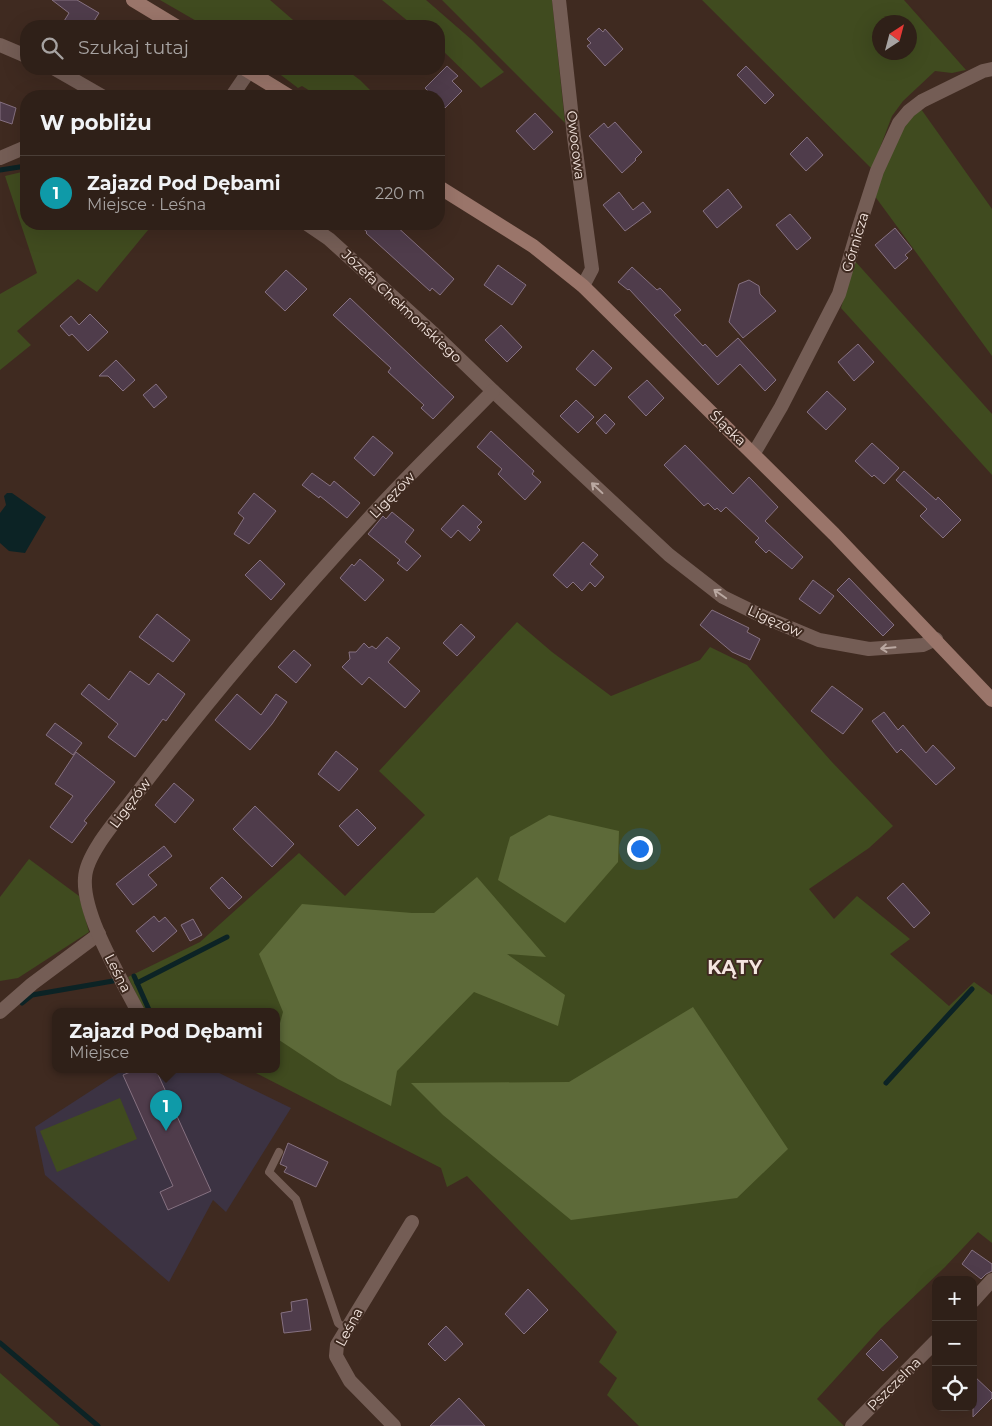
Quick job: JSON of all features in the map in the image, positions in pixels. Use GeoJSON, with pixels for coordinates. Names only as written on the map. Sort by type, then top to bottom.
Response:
{"type":"FeatureCollection","features":[{"type":"Feature","properties":{"kind":"main road"},"geometry":{"type":"LineString","coordinates":[[132,0],[166,20]]}},
{"type":"Feature","properties":{"kind":"main road"},"geometry":{"type":"LineString","coordinates":[[255,75],[279,90]]}},
{"type":"Feature","properties":{"kind":"main road","name":"Śląska"},"geometry":{"type":"LineString","coordinates":[[445,191],[533,246],[583,286],[754,453],[936,639],[992,700]]}},
{"type":"Feature","properties":{"kind":"street","name":"Owocowa"},"geometry":{"type":"LineString","coordinates":[[560,0],[574,137],[592,269],[583,286]]}},
{"type":"Feature","properties":{"kind":"street"},"geometry":{"type":"LineString","coordinates":[[0,45],[20,53]]}},
{"type":"Feature","properties":{"kind":"street","name":"Górnicza"},"geometry":{"type":"LineString","coordinates":[[754,453],[781,407],[839,294],[877,171],[899,123],[909,111],[922,101],[957,83],[992,69]]}},
{"type":"Feature","properties":{"kind":"street"},"geometry":{"type":"LineString","coordinates":[[66,75],[92,90]]}},
{"type":"Feature","properties":{"kind":"street"},"geometry":{"type":"LineString","coordinates":[[235,90],[244,75]]}},
{"type":"Feature","properties":{"kind":"street"},"geometry":{"type":"LineString","coordinates":[[0,158],[20,150]]}},
{"type":"Feature","properties":{"kind":"street","name":"Józefa Chełmońskiego"},"geometry":{"type":"LineString","coordinates":[[316,230],[329,239],[420,321],[493,391]]}},
{"type":"Feature","properties":{"kind":"street","name":"Ligęzów"},"geometry":{"type":"LineString","coordinates":[[98,934],[87,900],[85,877],[94,851],[180,737],[280,619],[383,502],[493,391],[669,555],[723,597],[819,640],[869,649],[923,645],[936,639]]}},
{"type":"Feature","properties":{"kind":"street"},"geometry":{"type":"LineString","coordinates":[[0,1012],[32,984],[98,934]]}},
{"type":"Feature","properties":{"kind":"street","name":"Leśna"},"geometry":{"type":"LineString","coordinates":[[98,934],[136,1008]]}},
{"type":"Feature","properties":{"kind":"street","name":"Leśna"},"geometry":{"type":"LineString","coordinates":[[394,1426],[350,1381],[336,1356],[337,1345],[346,1329],[412,1222]]}},
{"type":"Feature","properties":{"kind":"street"},"geometry":{"type":"LineString","coordinates":[[977,1297],[992,1280]]}},
{"type":"Feature","properties":{"kind":"street","name":"Pszczelna"},"geometry":{"type":"LineString","coordinates":[[852,1426],[932,1345]]}},
{"type":"Feature","properties":{"kind":"lane"},"geometry":{"type":"LineString","coordinates":[[278,1152],[269,1172],[296,1199],[338,1323],[346,1329]]}},
{"type":"Feature","properties":{"kind":"shaded area"},"geometry":{"type":"Polygon","coordinates":[[[118,1073],[219,1073],[291,1108],[226,1212],[213,1200],[169,1282],[45,1175],[35,1127],[118,1073]]]}},
{"type":"Feature","properties":{"kind":"green space"},"geometry":{"type":"Polygon","coordinates":[[[160,0],[270,0],[293,20],[195,20],[160,0]]]}},
{"type":"Feature","properties":{"kind":"green space"},"geometry":{"type":"Polygon","coordinates":[[[382,0],[426,0],[472,40],[504,72],[481,88],[445,53],[445,20],[407,20],[382,0]]]}},
{"type":"Feature","properties":{"kind":"green space"},"geometry":{"type":"Polygon","coordinates":[[[442,0],[552,0],[565,123],[442,0]]]}},
{"type":"Feature","properties":{"kind":"green space"},"geometry":{"type":"Polygon","coordinates":[[[702,0],[904,0],[966,70],[952,73],[935,71],[903,101],[892,116],[872,169],[702,0]]]}},
{"type":"Feature","properties":{"kind":"green space"},"geometry":{"type":"Polygon","coordinates":[[[281,75],[353,75],[370,90],[308,90],[302,86],[298,88],[281,75]]]}},
{"type":"Feature","properties":{"kind":"green space"},"geometry":{"type":"Polygon","coordinates":[[[921,109],[992,209],[992,356],[874,195],[898,137],[912,117],[921,109]]]}},
{"type":"Feature","properties":{"kind":"green space"},"geometry":{"type":"Polygon","coordinates":[[[20,172],[20,221],[5,176],[20,172]]]}},
{"type":"Feature","properties":{"kind":"green space"},"geometry":{"type":"Polygon","coordinates":[[[23,230],[148,230],[97,292],[78,279],[17,331],[31,345],[0,370],[0,294],[37,273],[23,230]]]}},
{"type":"Feature","properties":{"kind":"green space"},"geometry":{"type":"Polygon","coordinates":[[[854,260],[992,414],[992,475],[841,308],[854,260]]]}},
{"type":"Feature","properties":{"kind":"green space"},"geometry":{"type":"Polygon","coordinates":[[[517,622],[552,652],[611,696],[700,660],[710,647],[747,665],[831,761],[893,826],[869,848],[809,889],[834,919],[857,896],[910,939],[890,954],[949,1006],[974,982],[992,995],[992,1243],[978,1232],[945,1267],[936,1276],[932,1276],[932,1279],[881,1328],[817,1399],[844,1426],[639,1426],[607,1395],[617,1378],[599,1362],[617,1332],[467,1176],[447,1187],[441,1168],[256,1073],[280,1073],[280,1008],[143,1008],[128,977],[200,942],[299,853],[345,896],[425,815],[379,771],[517,622]]]}},
{"type":"Feature","properties":{"kind":"green space"},"geometry":{"type":"Polygon","coordinates":[[[549,815],[619,831],[618,862],[565,923],[498,880],[510,837],[549,815]]]}},
{"type":"Feature","properties":{"kind":"green space"},"geometry":{"type":"Polygon","coordinates":[[[29,859],[79,896],[89,932],[18,978],[0,981],[0,897],[29,859]]]}},
{"type":"Feature","properties":{"kind":"green space"},"geometry":{"type":"Polygon","coordinates":[[[477,877],[546,957],[507,954],[565,995],[558,1026],[474,992],[397,1071],[391,1106],[338,1079],[280,1041],[280,1023],[283,1012],[259,954],[302,904],[434,913],[477,877]]]}},
{"type":"Feature","properties":{"kind":"green space"},"geometry":{"type":"Polygon","coordinates":[[[693,1007],[788,1149],[737,1198],[571,1220],[443,1115],[411,1083],[569,1082],[693,1007]]]}},
{"type":"Feature","properties":{"kind":"green space"},"geometry":{"type":"Polygon","coordinates":[[[120,1098],[137,1139],[57,1172],[40,1131],[120,1098]]]}},
{"type":"Feature","properties":{"kind":"green space"},"geometry":{"type":"Polygon","coordinates":[[[0,1373],[60,1426],[0,1426],[0,1373]]]}},
{"type":"Feature","properties":{"kind":"water"},"geometry":{"type":"Polygon","coordinates":[[[7,493],[12,493],[46,517],[25,553],[9,551],[0,543],[0,513],[6,505],[4,496],[7,493]]]}},
{"type":"Feature","properties":{"kind":"building"},"geometry":{"type":"Polygon","coordinates":[[[52,0],[77,0],[99,13],[95,20],[65,20],[69,13],[52,0]]]}},
{"type":"Feature","properties":{"kind":"building"},"geometry":{"type":"Polygon","coordinates":[[[599,28],[603,32],[605,29],[623,49],[605,66],[587,46],[591,43],[587,39],[599,28]]]}},
{"type":"Feature","properties":{"kind":"building"},"geometry":{"type":"Polygon","coordinates":[[[447,66],[458,76],[452,81],[462,91],[445,108],[445,90],[427,90],[425,88],[438,75],[445,75],[445,68],[447,66]]]}},
{"type":"Feature","properties":{"kind":"building"},"geometry":{"type":"Polygon","coordinates":[[[746,66],[774,95],[765,104],[737,75],[746,66]]]}},
{"type":"Feature","properties":{"kind":"building"},"geometry":{"type":"Polygon","coordinates":[[[0,102],[16,108],[12,124],[0,120],[0,102]]]}},
{"type":"Feature","properties":{"kind":"building"},"geometry":{"type":"Polygon","coordinates":[[[535,113],[553,132],[534,150],[516,131],[535,113]]]}},
{"type":"Feature","properties":{"kind":"building"},"geometry":{"type":"Polygon","coordinates":[[[615,122],[642,152],[622,173],[589,136],[604,123],[608,128],[615,122]]]}},
{"type":"Feature","properties":{"kind":"building"},"geometry":{"type":"Polygon","coordinates":[[[807,137],[823,155],[806,171],[790,154],[807,137]]]}},
{"type":"Feature","properties":{"kind":"building"},"geometry":{"type":"Polygon","coordinates":[[[728,189],[742,207],[717,228],[703,211],[728,189]]]}},
{"type":"Feature","properties":{"kind":"building"},"geometry":{"type":"Polygon","coordinates":[[[619,192],[633,210],[643,202],[651,212],[625,231],[603,205],[619,192]]]}},
{"type":"Feature","properties":{"kind":"building"},"geometry":{"type":"Polygon","coordinates":[[[790,214],[811,238],[797,250],[776,225],[790,214]]]}},
{"type":"Feature","properties":{"kind":"building"},"geometry":{"type":"Polygon","coordinates":[[[895,228],[912,249],[905,255],[908,258],[895,269],[875,245],[895,228]]]}},
{"type":"Feature","properties":{"kind":"building"},"geometry":{"type":"Polygon","coordinates":[[[365,230],[401,230],[454,279],[440,295],[432,288],[430,291],[365,230]]]}},
{"type":"Feature","properties":{"kind":"building"},"geometry":{"type":"Polygon","coordinates":[[[498,265],[526,285],[512,305],[484,285],[498,265]]]}},
{"type":"Feature","properties":{"kind":"building"},"geometry":{"type":"Polygon","coordinates":[[[632,267],[657,290],[660,288],[681,310],[674,315],[703,346],[705,344],[717,357],[738,338],[776,380],[765,391],[740,364],[718,385],[629,289],[618,282],[632,267]]]}},
{"type":"Feature","properties":{"kind":"building"},"geometry":{"type":"Polygon","coordinates":[[[286,270],[307,289],[285,311],[265,292],[286,270]]]}},
{"type":"Feature","properties":{"kind":"building"},"geometry":{"type":"Polygon","coordinates":[[[749,280],[759,286],[760,294],[776,311],[743,338],[729,322],[739,284],[749,280]]]}},
{"type":"Feature","properties":{"kind":"building"},"geometry":{"type":"Polygon","coordinates":[[[350,298],[454,397],[433,419],[421,408],[424,405],[388,372],[391,368],[333,315],[350,298]]]}},
{"type":"Feature","properties":{"kind":"building"},"geometry":{"type":"Polygon","coordinates":[[[90,314],[108,332],[88,351],[72,334],[69,336],[60,326],[71,316],[79,325],[90,314]]]}},
{"type":"Feature","properties":{"kind":"building"},"geometry":{"type":"Polygon","coordinates":[[[501,325],[522,347],[507,362],[485,340],[501,325]]]}},
{"type":"Feature","properties":{"kind":"building"},"geometry":{"type":"Polygon","coordinates":[[[858,344],[874,362],[854,381],[838,362],[858,344]]]}},
{"type":"Feature","properties":{"kind":"building"},"geometry":{"type":"Polygon","coordinates":[[[593,350],[612,368],[595,386],[576,369],[593,350]]]}},
{"type":"Feature","properties":{"kind":"building"},"geometry":{"type":"Polygon","coordinates":[[[116,360],[135,380],[123,391],[108,376],[99,376],[116,360]]]}},
{"type":"Feature","properties":{"kind":"building"},"geometry":{"type":"Polygon","coordinates":[[[647,380],[664,398],[646,416],[628,397],[647,380]]]}},
{"type":"Feature","properties":{"kind":"building"},"geometry":{"type":"Polygon","coordinates":[[[156,384],[167,397],[154,408],[143,395],[156,384]]]}},
{"type":"Feature","properties":{"kind":"building"},"geometry":{"type":"Polygon","coordinates":[[[827,391],[846,409],[826,430],[807,412],[827,391]]]}},
{"type":"Feature","properties":{"kind":"building"},"geometry":{"type":"Polygon","coordinates":[[[576,400],[594,417],[578,433],[560,416],[576,400]]]}},
{"type":"Feature","properties":{"kind":"building"},"geometry":{"type":"Polygon","coordinates":[[[605,414],[615,424],[606,434],[596,423],[605,414]]]}},
{"type":"Feature","properties":{"kind":"building"},"geometry":{"type":"Polygon","coordinates":[[[491,431],[534,471],[532,474],[541,482],[525,500],[498,474],[502,469],[477,447],[491,431]]]}},
{"type":"Feature","properties":{"kind":"building"},"geometry":{"type":"Polygon","coordinates":[[[373,436],[393,453],[374,476],[354,458],[373,436]]]}},
{"type":"Feature","properties":{"kind":"building"},"geometry":{"type":"Polygon","coordinates":[[[872,443],[899,468],[884,484],[874,475],[872,477],[855,461],[872,443]]]}},
{"type":"Feature","properties":{"kind":"building"},"geometry":{"type":"Polygon","coordinates":[[[685,445],[733,494],[749,477],[778,507],[765,521],[803,557],[792,569],[769,550],[766,553],[755,542],[759,538],[726,507],[721,512],[717,508],[715,510],[708,503],[704,506],[664,465],[685,445]]]}},
{"type":"Feature","properties":{"kind":"building"},"geometry":{"type":"Polygon","coordinates":[[[904,471],[936,500],[938,497],[961,520],[943,538],[920,516],[927,509],[896,480],[904,471]]]}},
{"type":"Feature","properties":{"kind":"building"},"geometry":{"type":"Polygon","coordinates":[[[312,473],[330,486],[334,481],[360,503],[347,518],[320,496],[319,498],[302,485],[312,473]]]}},
{"type":"Feature","properties":{"kind":"building"},"geometry":{"type":"Polygon","coordinates":[[[254,493],[276,511],[249,544],[234,534],[244,518],[238,513],[254,493]]]}},
{"type":"Feature","properties":{"kind":"building"},"geometry":{"type":"Polygon","coordinates":[[[463,505],[482,522],[477,527],[480,530],[470,541],[458,530],[451,538],[441,529],[463,505]]]}},
{"type":"Feature","properties":{"kind":"building"},"geometry":{"type":"Polygon","coordinates":[[[392,512],[414,530],[405,542],[421,556],[407,571],[397,563],[400,560],[368,534],[383,516],[386,519],[392,512]]]}},
{"type":"Feature","properties":{"kind":"building"},"geometry":{"type":"Polygon","coordinates":[[[583,542],[598,555],[590,564],[604,577],[595,587],[590,582],[582,591],[573,582],[567,588],[553,575],[583,542]]]}},
{"type":"Feature","properties":{"kind":"building"},"geometry":{"type":"Polygon","coordinates":[[[360,559],[384,580],[365,601],[340,578],[352,564],[354,566],[360,559]]]}},
{"type":"Feature","properties":{"kind":"building"},"geometry":{"type":"Polygon","coordinates":[[[260,560],[285,584],[271,600],[245,575],[260,560]]]}},
{"type":"Feature","properties":{"kind":"building"},"geometry":{"type":"Polygon","coordinates":[[[849,578],[894,625],[883,636],[837,590],[849,578]]]}},
{"type":"Feature","properties":{"kind":"building"},"geometry":{"type":"Polygon","coordinates":[[[813,580],[834,596],[820,614],[799,599],[813,580]]]}},
{"type":"Feature","properties":{"kind":"building"},"geometry":{"type":"Polygon","coordinates":[[[712,610],[749,628],[747,632],[760,639],[750,660],[732,652],[700,625],[712,610]]]}},
{"type":"Feature","properties":{"kind":"building"},"geometry":{"type":"Polygon","coordinates":[[[157,614],[190,640],[173,662],[139,637],[157,614]]]}},
{"type":"Feature","properties":{"kind":"building"},"geometry":{"type":"Polygon","coordinates":[[[461,624],[475,637],[457,656],[443,643],[461,624]]]}},
{"type":"Feature","properties":{"kind":"building"},"geometry":{"type":"Polygon","coordinates":[[[387,637],[400,648],[388,662],[420,691],[405,708],[369,677],[362,685],[342,667],[350,659],[349,652],[356,652],[364,643],[369,648],[372,646],[376,649],[387,637]]]}},
{"type":"Feature","properties":{"kind":"building"},"geometry":{"type":"Polygon","coordinates":[[[294,650],[311,665],[296,683],[278,667],[294,650]]]}},
{"type":"Feature","properties":{"kind":"building"},"geometry":{"type":"Polygon","coordinates":[[[130,671],[149,685],[158,673],[185,694],[166,721],[163,719],[135,757],[108,737],[118,724],[81,694],[89,684],[109,700],[130,671]]]}},
{"type":"Feature","properties":{"kind":"building"},"geometry":{"type":"Polygon","coordinates":[[[832,686],[863,709],[843,734],[811,711],[832,686]]]}},
{"type":"Feature","properties":{"kind":"building"},"geometry":{"type":"Polygon","coordinates":[[[237,694],[261,715],[276,694],[287,702],[272,724],[250,750],[215,720],[237,694]]]}},
{"type":"Feature","properties":{"kind":"building"},"geometry":{"type":"Polygon","coordinates":[[[884,712],[898,730],[903,725],[926,753],[933,745],[955,768],[936,785],[901,749],[897,753],[872,721],[884,712]]]}},
{"type":"Feature","properties":{"kind":"building"},"geometry":{"type":"Polygon","coordinates":[[[55,723],[82,743],[73,755],[46,735],[55,723]]]}},
{"type":"Feature","properties":{"kind":"building"},"geometry":{"type":"Polygon","coordinates":[[[336,751],[358,769],[339,791],[318,774],[336,751]]]}},
{"type":"Feature","properties":{"kind":"building"},"geometry":{"type":"Polygon","coordinates":[[[76,752],[115,782],[84,821],[87,823],[72,843],[50,827],[73,796],[55,784],[76,752]]]}},
{"type":"Feature","properties":{"kind":"building"},"geometry":{"type":"Polygon","coordinates":[[[174,783],[194,800],[175,823],[155,805],[174,783]]]}},
{"type":"Feature","properties":{"kind":"building"},"geometry":{"type":"Polygon","coordinates":[[[255,806],[294,844],[272,867],[233,829],[255,806]]]}},
{"type":"Feature","properties":{"kind":"building"},"geometry":{"type":"Polygon","coordinates":[[[357,809],[376,828],[358,846],[339,826],[357,809]]]}},
{"type":"Feature","properties":{"kind":"building"},"geometry":{"type":"Polygon","coordinates":[[[164,846],[172,856],[148,875],[157,885],[133,905],[116,884],[164,846]]]}},
{"type":"Feature","properties":{"kind":"building"},"geometry":{"type":"Polygon","coordinates":[[[222,877],[242,897],[229,909],[210,888],[222,877]]]}},
{"type":"Feature","properties":{"kind":"building"},"geometry":{"type":"Polygon","coordinates":[[[903,883],[930,913],[914,928],[887,898],[903,883]]]}},
{"type":"Feature","properties":{"kind":"building"},"geometry":{"type":"Polygon","coordinates":[[[154,916],[159,922],[165,917],[177,931],[153,952],[136,931],[154,916]]]}},
{"type":"Feature","properties":{"kind":"building"},"geometry":{"type":"Polygon","coordinates":[[[193,919],[202,935],[190,941],[181,925],[193,919]]]}},
{"type":"Feature","properties":{"kind":"building"},"geometry":{"type":"Polygon","coordinates":[[[128,1073],[157,1073],[211,1191],[168,1210],[160,1192],[173,1186],[123,1075],[128,1073]]]}},
{"type":"Feature","properties":{"kind":"building"},"geometry":{"type":"Polygon","coordinates":[[[288,1143],[328,1162],[316,1187],[284,1172],[287,1167],[280,1164],[288,1143]]]}},
{"type":"Feature","properties":{"kind":"building"},"geometry":{"type":"Polygon","coordinates":[[[972,1250],[992,1264],[992,1271],[981,1279],[962,1264],[972,1250]]]}},
{"type":"Feature","properties":{"kind":"building"},"geometry":{"type":"Polygon","coordinates":[[[528,1289],[548,1310],[524,1334],[505,1314],[528,1289]]]}},
{"type":"Feature","properties":{"kind":"building"},"geometry":{"type":"Polygon","coordinates":[[[307,1299],[311,1330],[284,1333],[281,1313],[292,1311],[291,1302],[307,1299]]]}},
{"type":"Feature","properties":{"kind":"building"},"geometry":{"type":"Polygon","coordinates":[[[446,1326],[463,1344],[445,1361],[428,1344],[446,1326]]]}},
{"type":"Feature","properties":{"kind":"building"},"geometry":{"type":"Polygon","coordinates":[[[881,1339],[898,1357],[883,1371],[866,1354],[881,1339]]]}},
{"type":"Feature","properties":{"kind":"building"},"geometry":{"type":"Polygon","coordinates":[[[977,1379],[992,1393],[992,1398],[973,1417],[973,1411],[977,1411],[977,1379]]]}},
{"type":"Feature","properties":{"kind":"building"},"geometry":{"type":"Polygon","coordinates":[[[459,1398],[485,1426],[430,1426],[459,1398]]]}},
{"type":"Feature","properties":{"kind":"waterway"},"geometry":{"type":"LineString","coordinates":[[0,170],[20,167]]}},
{"type":"Feature","properties":{"kind":"waterway"},"geometry":{"type":"LineString","coordinates":[[137,983],[227,937]]}},
{"type":"Feature","properties":{"kind":"waterway"},"geometry":{"type":"LineString","coordinates":[[134,976],[148,1008]]}},
{"type":"Feature","properties":{"kind":"waterway"},"geometry":{"type":"LineString","coordinates":[[22,1003],[32,995],[113,981]]}},
{"type":"Feature","properties":{"kind":"waterway"},"geometry":{"type":"LineString","coordinates":[[886,1083],[972,989]]}},
{"type":"Feature","properties":{"kind":"waterway"},"geometry":{"type":"LineString","coordinates":[[0,1343],[98,1426]]}},
{"type":"Feature","properties":{"kind":"place","name":"Zajazd Pod Dębami"},"geometry":{"type":"Point","coordinates":[166,1131]}},
{"type":"Feature","properties":{"kind":"district","name":"KĄTY"},"geometry":{"type":"Point","coordinates":[735,967]}}]}
